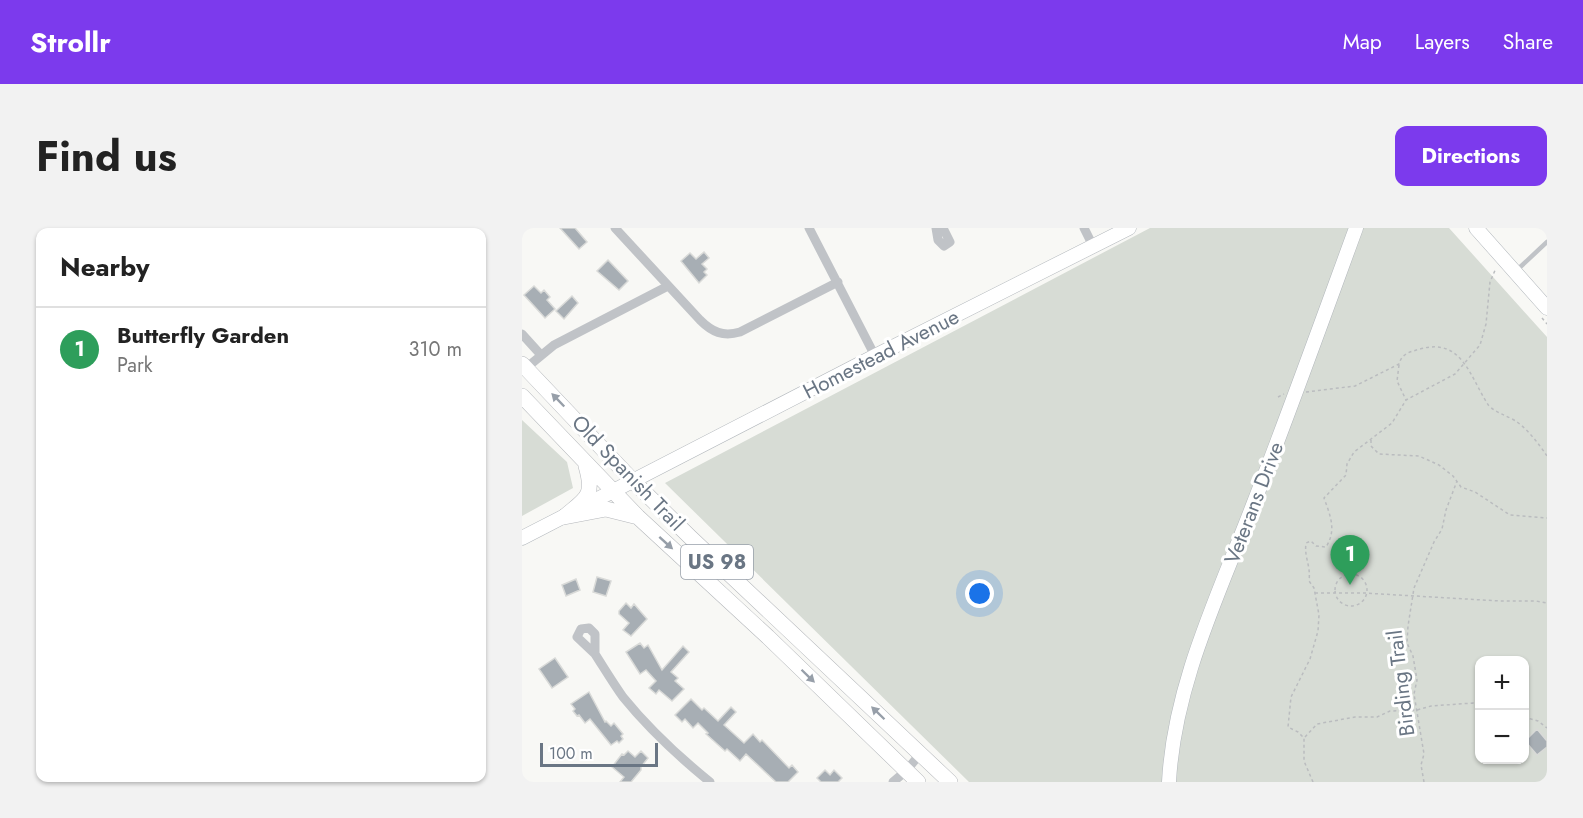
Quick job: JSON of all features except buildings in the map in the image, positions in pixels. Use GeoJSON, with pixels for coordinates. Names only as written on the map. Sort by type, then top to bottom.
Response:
{"type":"FeatureCollection","features":[{"type":"Feature","properties":{"kind":"main road","name":"Old Spanish Trail"},"geometry":{"type":"LineString","coordinates":[[524,366],[633,481],[920,754]]}},
{"type":"Feature","properties":{"kind":"main road","name":"Old Spanish Trail"},"geometry":{"type":"LineString","coordinates":[[522,396],[638,518],[768,637],[906,771]]}},
{"type":"Feature","properties":{"kind":"main road"},"geometry":{"type":"LineString","coordinates":[[564,517],[588,496],[591,483],[584,462]]}},
{"type":"Feature","properties":{"kind":"main road"},"geometry":{"type":"LineString","coordinates":[[564,517],[606,509],[638,518]]}},
{"type":"Feature","properties":{"kind":"main road","name":"US 98"},"geometry":{"type":"LineString","coordinates":[[920,754],[950,782]]}},
{"type":"Feature","properties":{"kind":"main road","name":"US 98"},"geometry":{"type":"LineString","coordinates":[[906,771],[918,782]]}},
{"type":"Feature","properties":{"kind":"street"},"geometry":{"type":"LineString","coordinates":[[615,228],[707,327],[723,334],[732,334],[777,314],[837,282]]}},
{"type":"Feature","properties":{"kind":"street"},"geometry":{"type":"LineString","coordinates":[[809,228],[875,356]]}},
{"type":"Feature","properties":{"kind":"street"},"geometry":{"type":"LineString","coordinates":[[936,228],[938,240],[945,246],[950,242],[943,228]]}},
{"type":"Feature","properties":{"kind":"street"},"geometry":{"type":"LineString","coordinates":[[1084,228],[1094,246]]}},
{"type":"Feature","properties":{"kind":"street","name":"Homestead Avenue"},"geometry":{"type":"LineString","coordinates":[[522,538],[1129,228]]}},
{"type":"Feature","properties":{"kind":"street","name":"Veterans Drive"},"geometry":{"type":"LineString","coordinates":[[1169,782],[1177,718],[1189,675],[1356,228]]}},
{"type":"Feature","properties":{"kind":"street"},"geometry":{"type":"LineString","coordinates":[[1476,228],[1547,308]]}},
{"type":"Feature","properties":{"kind":"street"},"geometry":{"type":"LineString","coordinates":[[524,366],[554,345],[668,286]]}},
{"type":"Feature","properties":{"kind":"street"},"geometry":{"type":"LineString","coordinates":[[522,334],[541,356]]}},
{"type":"Feature","properties":{"kind":"street"},"geometry":{"type":"LineString","coordinates":[[595,654],[622,695],[640,717],[659,738],[710,782]]}},
{"type":"Feature","properties":{"kind":"street"},"geometry":{"type":"LineString","coordinates":[[893,782],[920,754]]}},
{"type":"Feature","properties":{"kind":"lane"},"geometry":{"type":"LineString","coordinates":[[1515,272],[1547,242]]}},
{"type":"Feature","properties":{"kind":"path"},"geometry":{"type":"LineString","coordinates":[[1304,738],[1298,732],[1288,728],[1287,721],[1291,711],[1291,697],[1310,659],[1318,630],[1315,593],[1309,581],[1311,568],[1305,553],[1306,543],[1311,541],[1316,546],[1326,547],[1330,541],[1333,522],[1324,498],[1346,476],[1347,464],[1354,452],[1392,423],[1406,400],[1455,374],[1480,345],[1486,324],[1490,282],[1497,267]]}},
{"type":"Feature","properties":{"kind":"path"},"geometry":{"type":"LineString","coordinates":[[1406,400],[1397,381],[1401,359],[1407,352],[1429,346],[1443,347],[1458,355],[1489,406],[1495,412],[1515,421],[1540,445],[1547,456]]}},
{"type":"Feature","properties":{"kind":"path"},"geometry":{"type":"LineString","coordinates":[[1296,390],[1316,391],[1355,386],[1399,364]]}},
{"type":"Feature","properties":{"kind":"path"},"geometry":{"type":"LineString","coordinates":[[1372,439],[1371,446],[1379,454],[1419,456],[1439,465],[1461,487],[1475,492],[1510,515],[1547,518]]}},
{"type":"Feature","properties":{"kind":"path","name":"Birding Trail"},"geometry":{"type":"LineString","coordinates":[[1424,782],[1421,765],[1424,753],[1421,723],[1414,694],[1417,680],[1413,656],[1407,643],[1412,596],[1434,542],[1442,529],[1446,510],[1457,481]]}},
{"type":"Feature","properties":{"kind":"path"},"geometry":{"type":"LineString","coordinates":[[1353,575],[1362,579],[1366,585],[1363,602],[1352,606],[1345,605],[1334,592],[1341,577],[1353,575]]}},
{"type":"Feature","properties":{"kind":"path"},"geometry":{"type":"LineString","coordinates":[[1315,593],[1366,593],[1547,603]]}},
{"type":"Feature","properties":{"kind":"path"},"geometry":{"type":"LineString","coordinates":[[1312,782],[1304,761],[1304,738],[1317,724],[1355,717],[1377,717],[1390,711],[1475,704]]}},
{"type":"Feature","properties":{"kind":"path"},"geometry":{"type":"LineString","coordinates":[[1529,718],[1538,721],[1547,728]]}},
{"type":"Feature","properties":{"kind":"path"},"geometry":{"type":"LineString","coordinates":[[1543,782],[1547,777]]}},
{"type":"Feature","properties":{"kind":"shaded area"},"geometry":{"type":"Polygon","coordinates":[[[1150,228],[1449,228],[1547,337],[1547,782],[969,782],[665,483],[1150,228]]]}},
{"type":"Feature","properties":{"kind":"shaded area"},"geometry":{"type":"Polygon","coordinates":[[[522,420],[567,462],[573,488],[522,516],[522,420]]]}},
{"type":"Feature","properties":{"kind":"place","name":"Butterfly Garden"},"geometry":{"type":"Point","coordinates":[1350,585]}}]}
